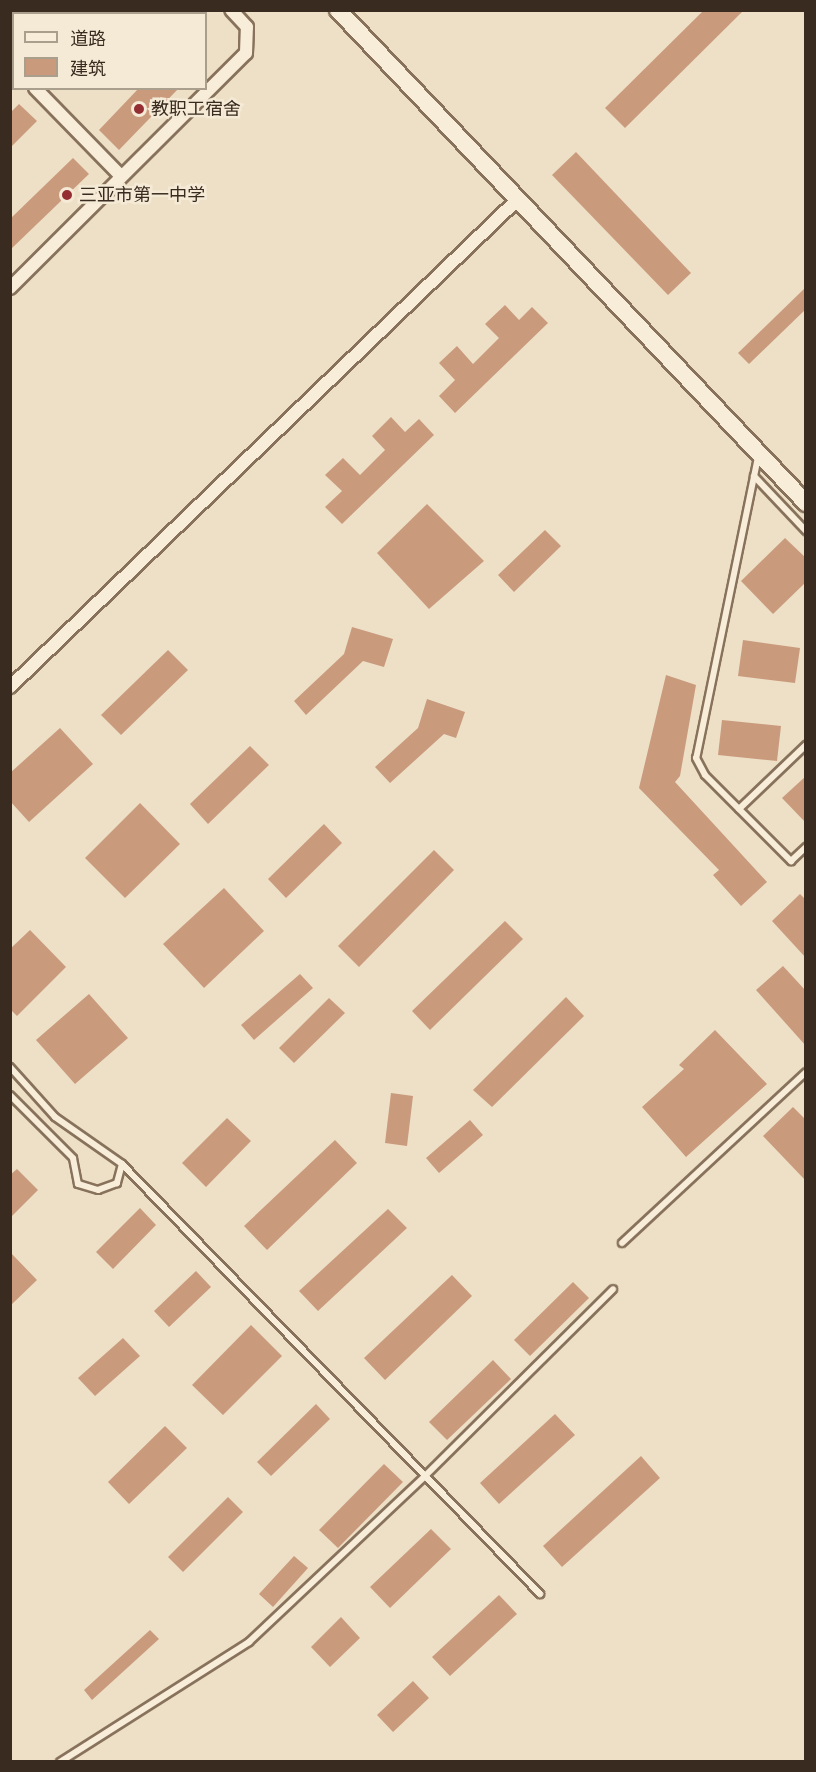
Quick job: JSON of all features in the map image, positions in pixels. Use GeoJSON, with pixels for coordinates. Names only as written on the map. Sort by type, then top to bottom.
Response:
{"type":"FeatureCollection","features":[{"type":"Feature","properties":{"kind":"street"},"geometry":{"type":"LineString","coordinates":[[10,288],[246,53],[247,27],[231,10]]}},
{"type":"Feature","properties":{"kind":"street"},"geometry":{"type":"LineString","coordinates":[[338,10],[806,503]]}},
{"type":"Feature","properties":{"kind":"street"},"geometry":{"type":"LineString","coordinates":[[37,90],[121,176]]}},
{"type":"Feature","properties":{"kind":"street"},"geometry":{"type":"LineString","coordinates":[[10,687],[517,200]]}},
{"type":"Feature","properties":{"kind":"lane"},"geometry":{"type":"LineString","coordinates":[[759,454],[696,758],[705,775],[791,861],[806,847]]}},
{"type":"Feature","properties":{"kind":"lane"},"geometry":{"type":"LineString","coordinates":[[754,476],[806,531]]}},
{"type":"Feature","properties":{"kind":"lane"},"geometry":{"type":"LineString","coordinates":[[739,810],[806,745]]}},
{"type":"Feature","properties":{"kind":"lane"},"geometry":{"type":"LineString","coordinates":[[10,1067],[55,1117],[122,1164],[540,1594]]}},
{"type":"Feature","properties":{"kind":"lane"},"geometry":{"type":"LineString","coordinates":[[622,1243],[806,1072]]}},
{"type":"Feature","properties":{"kind":"lane"},"geometry":{"type":"LineString","coordinates":[[10,1095],[73,1158],[78,1184],[98,1190],[117,1183],[122,1164]]}},
{"type":"Feature","properties":{"kind":"lane"},"geometry":{"type":"LineString","coordinates":[[60,1761],[249,1642],[425,1476],[613,1289]]}},
{"type":"Feature","properties":{"kind":"building"},"geometry":{"type":"Polygon","coordinates":[[[704,10],[744,10],[625,128],[605,108],[704,10]]]}},
{"type":"Feature","properties":{"kind":"building","name":"教职工宿舍"},"geometry":{"type":"Polygon","coordinates":[[[137,90],[177,90],[119,150],[99,130],[137,90]]]}},
{"type":"Feature","properties":{"kind":"building"},"geometry":{"type":"Polygon","coordinates":[[[19,104],[37,121],[10,148],[10,113],[19,104]]]}},
{"type":"Feature","properties":{"kind":"building"},"geometry":{"type":"Polygon","coordinates":[[[576,152],[691,273],[668,295],[552,175],[576,152]]]}},
{"type":"Feature","properties":{"kind":"building"},"geometry":{"type":"Polygon","coordinates":[[[73,158],[89,174],[10,250],[10,219],[73,158]]]}},
{"type":"Feature","properties":{"kind":"building"},"geometry":{"type":"Polygon","coordinates":[[[806,287],[806,309],[749,364],[738,353],[806,287]]]}},
{"type":"Feature","properties":{"kind":"building"},"geometry":{"type":"Polygon","coordinates":[[[505,305],[519,320],[532,307],[548,323],[455,413],[439,396],[455,380],[439,363],[457,346],[473,364],[499,338],[485,324],[505,305]]]}},
{"type":"Feature","properties":{"kind":"building"},"geometry":{"type":"Polygon","coordinates":[[[391,417],[405,432],[419,419],[434,435],[342,524],[325,507],[342,491],[325,475],[343,458],[360,475],[385,450],[372,436],[391,417]]]}},
{"type":"Feature","properties":{"kind":"building"},"geometry":{"type":"Polygon","coordinates":[[[427,504],[484,561],[429,609],[377,553],[427,504]]]}},
{"type":"Feature","properties":{"kind":"building"},"geometry":{"type":"Polygon","coordinates":[[[545,530],[561,546],[514,592],[498,575],[545,530]]]}},
{"type":"Feature","properties":{"kind":"building"},"geometry":{"type":"Polygon","coordinates":[[[785,538],[806,558],[806,582],[773,614],[741,581],[785,538]]]}},
{"type":"Feature","properties":{"kind":"building"},"geometry":{"type":"Polygon","coordinates":[[[352,627],[393,639],[384,667],[363,661],[306,715],[294,701],[344,654],[352,627]]]}},
{"type":"Feature","properties":{"kind":"building"},"geometry":{"type":"Polygon","coordinates":[[[743,640],[800,648],[795,683],[738,676],[743,640]]]}},
{"type":"Feature","properties":{"kind":"building"},"geometry":{"type":"Polygon","coordinates":[[[168,650],[188,670],[121,735],[101,715],[168,650]]]}},
{"type":"Feature","properties":{"kind":"building"},"geometry":{"type":"Polygon","coordinates":[[[666,675],[696,685],[680,776],[675,782],[767,882],[741,906],[713,875],[719,870],[639,788],[666,675]]]}},
{"type":"Feature","properties":{"kind":"building"},"geometry":{"type":"Polygon","coordinates":[[[427,699],[465,712],[456,738],[444,734],[390,783],[375,767],[418,728],[427,699]]]}},
{"type":"Feature","properties":{"kind":"building"},"geometry":{"type":"Polygon","coordinates":[[[722,720],[781,726],[777,761],[718,755],[722,720]]]}},
{"type":"Feature","properties":{"kind":"building"},"geometry":{"type":"Polygon","coordinates":[[[60,728],[93,764],[29,822],[10,801],[10,773],[60,728]]]}},
{"type":"Feature","properties":{"kind":"building"},"geometry":{"type":"Polygon","coordinates":[[[250,746],[269,765],[208,824],[190,804],[250,746]]]}},
{"type":"Feature","properties":{"kind":"building"},"geometry":{"type":"Polygon","coordinates":[[[806,776],[806,823],[782,798],[806,776]]]}},
{"type":"Feature","properties":{"kind":"building"},"geometry":{"type":"Polygon","coordinates":[[[140,803],[180,844],[125,898],[85,858],[140,803]]]}},
{"type":"Feature","properties":{"kind":"building"},"geometry":{"type":"Polygon","coordinates":[[[324,824],[342,843],[286,898],[268,879],[324,824]]]}},
{"type":"Feature","properties":{"kind":"building"},"geometry":{"type":"Polygon","coordinates":[[[434,850],[454,870],[359,967],[338,946],[434,850]]]}},
{"type":"Feature","properties":{"kind":"building"},"geometry":{"type":"Polygon","coordinates":[[[224,888],[264,931],[204,988],[163,944],[224,888]]]}},
{"type":"Feature","properties":{"kind":"building"},"geometry":{"type":"Polygon","coordinates":[[[800,894],[806,900],[806,958],[772,921],[800,894]]]}},
{"type":"Feature","properties":{"kind":"building"},"geometry":{"type":"Polygon","coordinates":[[[505,921],[523,939],[430,1030],[412,1011],[505,921]]]}},
{"type":"Feature","properties":{"kind":"building"},"geometry":{"type":"Polygon","coordinates":[[[30,930],[66,967],[17,1016],[10,1009],[10,949],[30,930]]]}},
{"type":"Feature","properties":{"kind":"building"},"geometry":{"type":"Polygon","coordinates":[[[783,966],[806,991],[806,1046],[756,990],[783,966]]]}},
{"type":"Feature","properties":{"kind":"building"},"geometry":{"type":"Polygon","coordinates":[[[300,974],[313,988],[254,1040],[241,1025],[300,974]]]}},
{"type":"Feature","properties":{"kind":"building"},"geometry":{"type":"Polygon","coordinates":[[[89,994],[128,1038],[75,1084],[36,1040],[89,994]]]}},
{"type":"Feature","properties":{"kind":"building"},"geometry":{"type":"Polygon","coordinates":[[[566,997],[584,1016],[492,1107],[473,1090],[566,997]]]}},
{"type":"Feature","properties":{"kind":"building"},"geometry":{"type":"Polygon","coordinates":[[[329,998],[345,1013],[294,1063],[279,1048],[329,998]]]}},
{"type":"Feature","properties":{"kind":"building"},"geometry":{"type":"Polygon","coordinates":[[[715,1030],[767,1084],[686,1157],[642,1107],[684,1069],[679,1065],[715,1030]]]}},
{"type":"Feature","properties":{"kind":"building"},"geometry":{"type":"Polygon","coordinates":[[[391,1093],[413,1096],[407,1146],[385,1143],[391,1093]]]}},
{"type":"Feature","properties":{"kind":"building"},"geometry":{"type":"Polygon","coordinates":[[[793,1107],[806,1120],[806,1181],[763,1136],[793,1107]]]}},
{"type":"Feature","properties":{"kind":"building"},"geometry":{"type":"Polygon","coordinates":[[[227,1118],[251,1141],[206,1187],[182,1163],[227,1118]]]}},
{"type":"Feature","properties":{"kind":"building"},"geometry":{"type":"Polygon","coordinates":[[[470,1120],[483,1135],[439,1173],[426,1158],[470,1120]]]}},
{"type":"Feature","properties":{"kind":"building"},"geometry":{"type":"Polygon","coordinates":[[[335,1140],[357,1163],[267,1250],[244,1226],[335,1140]]]}},
{"type":"Feature","properties":{"kind":"building"},"geometry":{"type":"Polygon","coordinates":[[[17,1169],[38,1190],[10,1218],[10,1175],[17,1169]]]}},
{"type":"Feature","properties":{"kind":"building"},"geometry":{"type":"Polygon","coordinates":[[[140,1208],[156,1225],[113,1269],[96,1252],[140,1208]]]}},
{"type":"Feature","properties":{"kind":"building"},"geometry":{"type":"Polygon","coordinates":[[[388,1209],[407,1228],[318,1311],[299,1291],[388,1209]]]}},
{"type":"Feature","properties":{"kind":"building"},"geometry":{"type":"Polygon","coordinates":[[[10,1252],[37,1280],[10,1306],[10,1252]]]}},
{"type":"Feature","properties":{"kind":"building"},"geometry":{"type":"Polygon","coordinates":[[[196,1271],[211,1287],[169,1327],[154,1311],[196,1271]]]}},
{"type":"Feature","properties":{"kind":"building"},"geometry":{"type":"Polygon","coordinates":[[[452,1275],[472,1296],[385,1380],[364,1358],[452,1275]]]}},
{"type":"Feature","properties":{"kind":"building"},"geometry":{"type":"Polygon","coordinates":[[[573,1282],[589,1298],[530,1356],[514,1340],[573,1282]]]}},
{"type":"Feature","properties":{"kind":"building"},"geometry":{"type":"Polygon","coordinates":[[[251,1325],[282,1356],[223,1415],[192,1385],[251,1325]]]}},
{"type":"Feature","properties":{"kind":"building"},"geometry":{"type":"Polygon","coordinates":[[[123,1338],[140,1356],[95,1396],[78,1378],[123,1338]]]}},
{"type":"Feature","properties":{"kind":"building"},"geometry":{"type":"Polygon","coordinates":[[[493,1360],[511,1379],[447,1440],[429,1422],[493,1360]]]}},
{"type":"Feature","properties":{"kind":"building"},"geometry":{"type":"Polygon","coordinates":[[[316,1404],[330,1419],[271,1476],[257,1462],[316,1404]]]}},
{"type":"Feature","properties":{"kind":"building"},"geometry":{"type":"Polygon","coordinates":[[[555,1414],[575,1435],[499,1504],[480,1483],[555,1414]]]}},
{"type":"Feature","properties":{"kind":"building"},"geometry":{"type":"Polygon","coordinates":[[[165,1426],[187,1448],[129,1504],[108,1482],[165,1426]]]}},
{"type":"Feature","properties":{"kind":"building"},"geometry":{"type":"Polygon","coordinates":[[[641,1456],[660,1478],[562,1567],[543,1546],[641,1456]]]}},
{"type":"Feature","properties":{"kind":"building"},"geometry":{"type":"Polygon","coordinates":[[[384,1464],[403,1482],[338,1548],[319,1530],[384,1464]]]}},
{"type":"Feature","properties":{"kind":"building"},"geometry":{"type":"Polygon","coordinates":[[[228,1497],[243,1512],[183,1572],[168,1557],[228,1497]]]}},
{"type":"Feature","properties":{"kind":"building"},"geometry":{"type":"Polygon","coordinates":[[[431,1529],[451,1549],[390,1608],[370,1587],[431,1529]]]}},
{"type":"Feature","properties":{"kind":"building"},"geometry":{"type":"Polygon","coordinates":[[[294,1556],[308,1568],[273,1607],[259,1594],[294,1556]]]}},
{"type":"Feature","properties":{"kind":"building"},"geometry":{"type":"Polygon","coordinates":[[[499,1595],[517,1614],[450,1676],[432,1657],[499,1595]]]}},
{"type":"Feature","properties":{"kind":"building"},"geometry":{"type":"Polygon","coordinates":[[[341,1617],[360,1638],[330,1667],[311,1647],[341,1617]]]}},
{"type":"Feature","properties":{"kind":"building"},"geometry":{"type":"Polygon","coordinates":[[[150,1630],[159,1639],[92,1700],[84,1690],[150,1630]]]}},
{"type":"Feature","properties":{"kind":"building"},"geometry":{"type":"Polygon","coordinates":[[[413,1681],[429,1698],[393,1732],[377,1715],[413,1681]]]}},
{"type":"Feature","properties":{"kind":"place","name":"教职工宿舍"},"geometry":{"type":"Point","coordinates":[139,109]}},
{"type":"Feature","properties":{"kind":"place","name":"三亚市第一中学"},"geometry":{"type":"Point","coordinates":[67,195]}}]}
